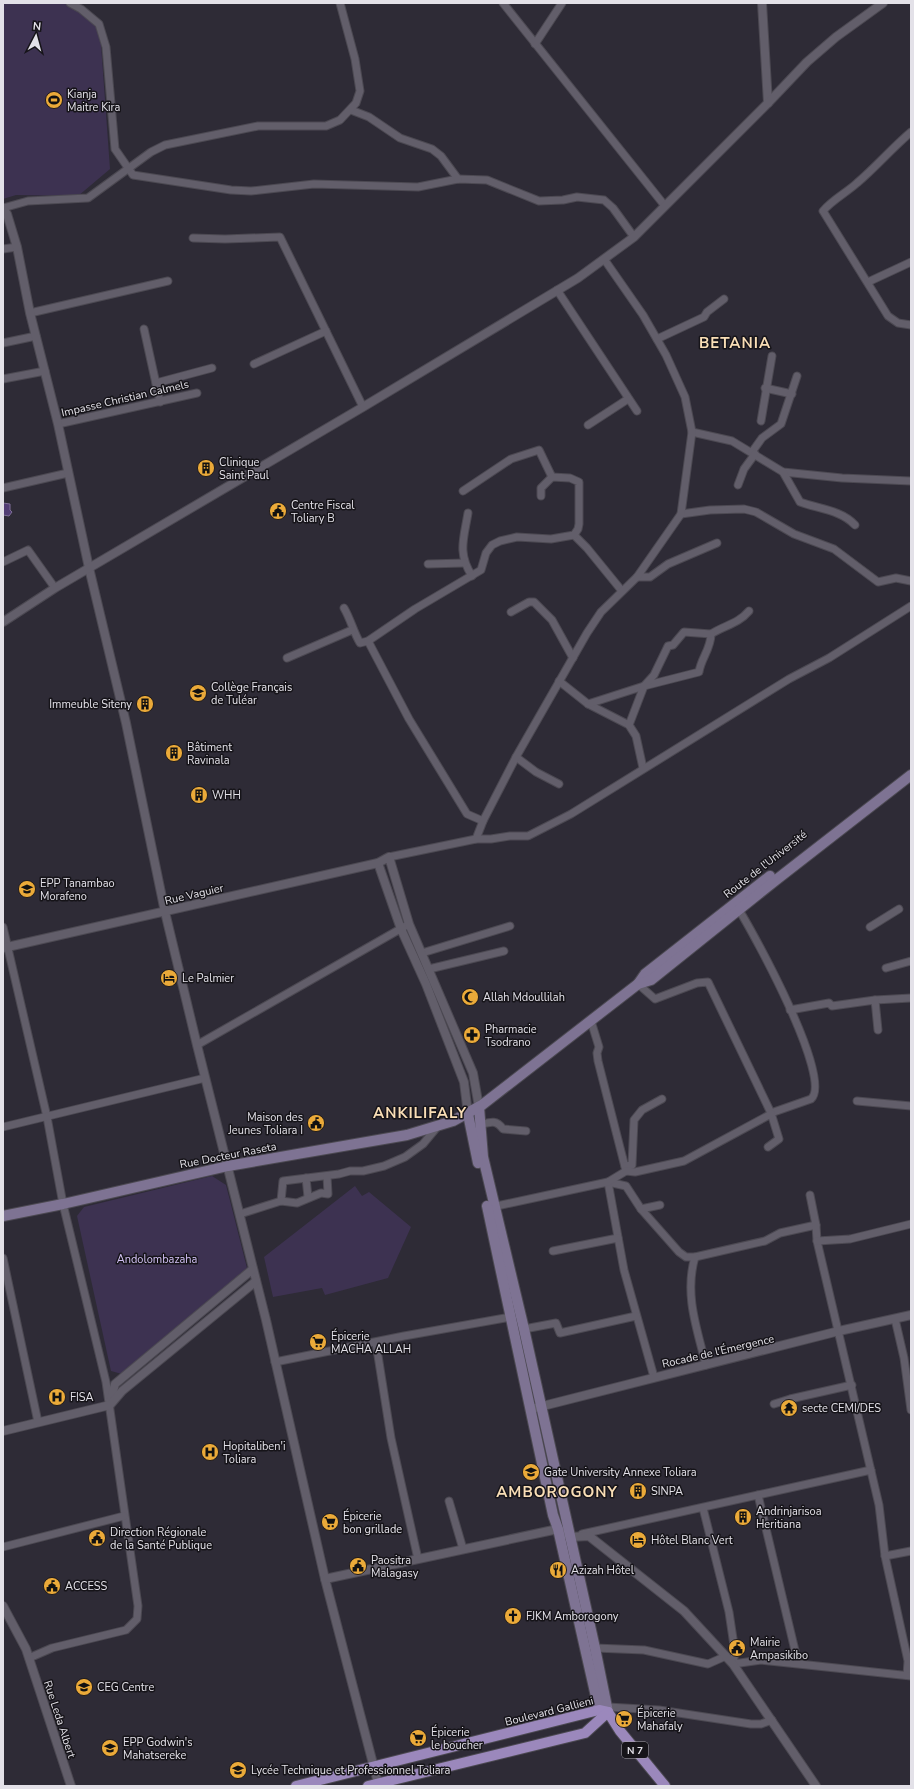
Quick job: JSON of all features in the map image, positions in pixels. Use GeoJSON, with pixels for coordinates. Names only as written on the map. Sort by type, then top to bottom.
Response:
{"type":"FeatureCollection","features":[{"type":"Feature","properties":{"kind":"main road","name":"Route de l'Université"},"geometry":{"type":"LineString","coordinates":[[479,1107],[638,984],[649,970],[911,767]]}},
{"type":"Feature","properties":{"kind":"main road","name":"Route de l'Université"},"geometry":{"type":"LineString","coordinates":[[638,984],[651,980],[911,775]]}},
{"type":"Feature","properties":{"kind":"main road","name":"Rue Docteur Raseta"},"geometry":{"type":"LineString","coordinates":[[3,1216],[63,1204],[228,1166],[407,1135],[438,1126],[468,1114],[479,1107]]}},
{"type":"Feature","properties":{"kind":"main road"},"geometry":{"type":"LineString","coordinates":[[479,1107],[483,1157],[511,1317],[570,1537],[596,1648],[605,1710]]}},
{"type":"Feature","properties":{"kind":"main road"},"geometry":{"type":"LineString","coordinates":[[468,1114],[491,1208],[524,1329],[553,1515],[558,1528],[605,1710]]}},
{"type":"Feature","properties":{"kind":"main road","name":"Boulevard Gallieni"},"geometry":{"type":"LineString","coordinates":[[296,1786],[605,1710]]}},
{"type":"Feature","properties":{"kind":"main road","name":"Boulevard Gallieni"},"geometry":{"type":"LineString","coordinates":[[368,1786],[585,1733],[605,1710]]}},
{"type":"Feature","properties":{"kind":"main road","name":"N 7"},"geometry":{"type":"LineString","coordinates":[[605,1710],[620,1731],[665,1786]]}},
{"type":"Feature","properties":{"kind":"street"},"geometry":{"type":"LineString","coordinates":[[70,3],[81,9],[99,24],[106,48],[115,149],[133,175],[231,190],[251,191],[314,184],[418,187],[458,179],[487,180],[539,201],[563,200],[577,197],[604,200],[613,208],[634,237]]}},
{"type":"Feature","properties":{"kind":"street"},"geometry":{"type":"LineString","coordinates":[[340,3],[355,59],[360,91],[356,103],[340,120],[326,126],[258,126],[165,145],[151,152],[88,198],[28,201],[3,209],[8,214],[17,246],[30,313],[58,424],[89,568],[126,723],[165,912],[196,1045],[240,1214],[325,1579],[378,1783]]}},
{"type":"Feature","properties":{"kind":"street"},"geometry":{"type":"LineString","coordinates":[[503,3],[665,206]]}},
{"type":"Feature","properties":{"kind":"street"},"geometry":{"type":"LineString","coordinates":[[535,44],[562,3]]}},
{"type":"Feature","properties":{"kind":"street"},"geometry":{"type":"LineString","coordinates":[[762,3],[768,103]]}},
{"type":"Feature","properties":{"kind":"street"},"geometry":{"type":"LineString","coordinates":[[3,622],[55,588],[363,407],[557,290],[604,259],[634,237],[807,62],[836,37],[883,3]]}},
{"type":"Feature","properties":{"kind":"street"},"geometry":{"type":"LineString","coordinates":[[351,110],[369,117],[400,138],[432,148],[441,156],[458,179]]}},
{"type":"Feature","properties":{"kind":"street"},"geometry":{"type":"LineString","coordinates":[[911,132],[888,151],[857,183],[828,206],[824,211],[888,316],[898,323],[911,325]]}},
{"type":"Feature","properties":{"kind":"street"},"geometry":{"type":"LineString","coordinates":[[193,238],[225,239],[280,237],[363,407]]}},
{"type":"Feature","properties":{"kind":"street"},"geometry":{"type":"LineString","coordinates":[[3,249],[17,246]]}},
{"type":"Feature","properties":{"kind":"street"},"geometry":{"type":"LineString","coordinates":[[476,839],[482,821],[516,757],[559,681],[601,612],[637,577],[682,514],[692,432],[685,397],[666,355],[604,259]]}},
{"type":"Feature","properties":{"kind":"street"},"geometry":{"type":"LineString","coordinates":[[868,282],[911,262]]}},
{"type":"Feature","properties":{"kind":"street"},"geometry":{"type":"LineString","coordinates":[[30,313],[168,281]]}},
{"type":"Feature","properties":{"kind":"street"},"geometry":{"type":"LineString","coordinates":[[557,290],[637,411]]}},
{"type":"Feature","properties":{"kind":"street"},"geometry":{"type":"LineString","coordinates":[[657,340],[704,318],[707,312],[724,299]]}},
{"type":"Feature","properties":{"kind":"street"},"geometry":{"type":"LineString","coordinates":[[144,329],[160,402]]}},
{"type":"Feature","properties":{"kind":"street"},"geometry":{"type":"LineString","coordinates":[[254,364],[326,331]]}},
{"type":"Feature","properties":{"kind":"street"},"geometry":{"type":"LineString","coordinates":[[3,343],[36,336]]}},
{"type":"Feature","properties":{"kind":"street"},"geometry":{"type":"LineString","coordinates":[[761,421],[765,388],[772,356]]}},
{"type":"Feature","properties":{"kind":"street"},"geometry":{"type":"LineString","coordinates":[[156,383],[212,368]]}},
{"type":"Feature","properties":{"kind":"street"},"geometry":{"type":"LineString","coordinates":[[3,379],[45,371]]}},
{"type":"Feature","properties":{"kind":"street"},"geometry":{"type":"LineString","coordinates":[[738,485],[744,469],[762,438],[781,424],[797,376]]}},
{"type":"Feature","properties":{"kind":"street"},"geometry":{"type":"LineString","coordinates":[[765,388],[792,394]]}},
{"type":"Feature","properties":{"kind":"street","name":"Impasse Christian Calmels"},"geometry":{"type":"LineString","coordinates":[[58,424],[197,393]]}},
{"type":"Feature","properties":{"kind":"street"},"geometry":{"type":"LineString","coordinates":[[588,425],[628,399]]}},
{"type":"Feature","properties":{"kind":"street"},"geometry":{"type":"LineString","coordinates":[[692,432],[732,441],[754,453],[783,472],[800,502],[842,514],[850,519],[855,525]]}},
{"type":"Feature","properties":{"kind":"street"},"geometry":{"type":"LineString","coordinates":[[463,490],[511,458],[539,450],[552,478]]}},
{"type":"Feature","properties":{"kind":"street"},"geometry":{"type":"LineString","coordinates":[[783,472],[842,478],[911,481]]}},
{"type":"Feature","properties":{"kind":"street"},"geometry":{"type":"LineString","coordinates":[[3,488],[68,473]]}},
{"type":"Feature","properties":{"kind":"street"},"geometry":{"type":"LineString","coordinates":[[344,608],[352,624],[352,630],[360,643],[368,641],[415,609],[481,570],[486,553],[492,545],[500,541],[517,537],[551,539],[574,535],[578,530],[579,524],[579,482],[570,478],[552,478],[541,488],[541,496]]}},
{"type":"Feature","properties":{"kind":"street"},"geometry":{"type":"LineString","coordinates":[[682,514],[717,510],[744,510],[756,512],[794,534],[834,549],[878,582],[896,578],[911,581]]}},
{"type":"Feature","properties":{"kind":"street"},"geometry":{"type":"LineString","coordinates":[[468,512],[463,542],[464,563],[472,576]]}},
{"type":"Feature","properties":{"kind":"street"},"geometry":{"type":"LineString","coordinates":[[574,535],[587,548],[622,591]]}},
{"type":"Feature","properties":{"kind":"street"},"geometry":{"type":"LineString","coordinates":[[637,577],[650,577],[668,564],[717,543]]}},
{"type":"Feature","properties":{"kind":"street"},"geometry":{"type":"LineString","coordinates":[[3,562],[28,550],[55,588]]}},
{"type":"Feature","properties":{"kind":"street"},"geometry":{"type":"LineString","coordinates":[[428,564],[464,563]]}},
{"type":"Feature","properties":{"kind":"street"},"geometry":{"type":"LineString","coordinates":[[510,612],[529,602],[534,602],[552,620],[573,658]]}},
{"type":"Feature","properties":{"kind":"street"},"geometry":{"type":"LineString","coordinates":[[479,1107],[473,1073],[409,924],[388,857],[476,839],[528,836],[571,814],[643,768],[789,679],[829,658],[911,606]]}},
{"type":"Feature","properties":{"kind":"street"},"geometry":{"type":"LineString","coordinates":[[629,725],[644,686],[654,675],[668,646],[673,645],[684,632],[711,634],[728,625],[741,621],[749,611]]}},
{"type":"Feature","properties":{"kind":"street"},"geometry":{"type":"LineString","coordinates":[[287,658],[352,630]]}},
{"type":"Feature","properties":{"kind":"street"},"geometry":{"type":"LineString","coordinates":[[588,704],[644,686],[699,672],[701,660],[706,654],[711,634]]}},
{"type":"Feature","properties":{"kind":"street"},"geometry":{"type":"LineString","coordinates":[[368,641],[409,719],[467,814],[482,821]]}},
{"type":"Feature","properties":{"kind":"street"},"geometry":{"type":"LineString","coordinates":[[559,681],[588,704],[629,725],[636,736],[643,768]]}},
{"type":"Feature","properties":{"kind":"street"},"geometry":{"type":"LineString","coordinates":[[516,757],[536,772],[560,784]]}},
{"type":"Feature","properties":{"kind":"street","name":"Rue Vaguier"},"geometry":{"type":"LineString","coordinates":[[5,947],[378,863],[388,857]]}},
{"type":"Feature","properties":{"kind":"street"},"geometry":{"type":"LineString","coordinates":[[378,863],[400,929],[426,984],[464,1082],[468,1114]]}},
{"type":"Feature","properties":{"kind":"street"},"geometry":{"type":"LineString","coordinates":[[870,926],[899,909]]}},
{"type":"Feature","properties":{"kind":"street"},"geometry":{"type":"LineString","coordinates":[[625,1169],[635,1172],[684,1161],[771,1113],[811,1099],[815,1096],[815,1072],[800,1029],[758,940],[739,910]]}},
{"type":"Feature","properties":{"kind":"street"},"geometry":{"type":"LineString","coordinates":[[196,1045],[409,924]]}},
{"type":"Feature","properties":{"kind":"street"},"geometry":{"type":"LineString","coordinates":[[422,953],[510,926]]}},
{"type":"Feature","properties":{"kind":"street"},"geometry":{"type":"LineString","coordinates":[[3,927],[5,947],[47,1117],[63,1204],[110,1405],[124,1516],[138,1606],[137,1619],[126,1630],[52,1648],[29,1658]]}},
{"type":"Feature","properties":{"kind":"street"},"geometry":{"type":"LineString","coordinates":[[429,969],[504,952]]}},
{"type":"Feature","properties":{"kind":"street"},"geometry":{"type":"LineString","coordinates":[[886,968],[911,961]]}},
{"type":"Feature","properties":{"kind":"street"},"geometry":{"type":"LineString","coordinates":[[638,984],[655,999],[697,983],[708,982],[771,1113],[779,1139],[768,1146]]}},
{"type":"Feature","properties":{"kind":"street"},"geometry":{"type":"LineString","coordinates":[[790,1010],[829,1003],[832,1006],[875,1000],[911,998]]}},
{"type":"Feature","properties":{"kind":"street"},"geometry":{"type":"LineString","coordinates":[[875,1000],[878,1030]]}},
{"type":"Feature","properties":{"kind":"street"},"geometry":{"type":"LineString","coordinates":[[591,1020],[599,1047],[597,1053],[598,1061],[625,1169]]}},
{"type":"Feature","properties":{"kind":"street"},"geometry":{"type":"LineString","coordinates":[[3,1127],[205,1078]]}},
{"type":"Feature","properties":{"kind":"street"},"geometry":{"type":"LineString","coordinates":[[491,1208],[608,1182],[632,1165],[634,1120],[642,1110],[662,1099]]}},
{"type":"Feature","properties":{"kind":"street"},"geometry":{"type":"LineString","coordinates":[[857,1102],[911,1106]]}},
{"type":"Feature","properties":{"kind":"street"},"geometry":{"type":"LineString","coordinates":[[480,1125],[493,1121],[499,1123],[503,1129],[526,1131]]}},
{"type":"Feature","properties":{"kind":"street"},"geometry":{"type":"LineString","coordinates":[[281,1201],[283,1182],[327,1176],[350,1170],[363,1171],[384,1166],[404,1157],[422,1144],[438,1126]]}},
{"type":"Feature","properties":{"kind":"street"},"geometry":{"type":"LineString","coordinates":[[240,1214],[281,1201],[297,1203],[321,1193],[328,1194],[327,1176]]}},
{"type":"Feature","properties":{"kind":"street"},"geometry":{"type":"LineString","coordinates":[[306,1178],[308,1198]]}},
{"type":"Feature","properties":{"kind":"street"},"geometry":{"type":"LineString","coordinates":[[608,1182],[626,1186],[641,1209],[679,1252],[686,1257],[695,1257],[765,1241],[780,1233],[816,1225]]}},
{"type":"Feature","properties":{"kind":"street"},"geometry":{"type":"LineString","coordinates":[[608,1182],[624,1270],[654,1377]]}},
{"type":"Feature","properties":{"kind":"street"},"geometry":{"type":"LineString","coordinates":[[733,1664],[760,1660],[909,1676],[908,1661],[885,1556],[879,1505],[817,1241],[816,1225],[810,1196]]}},
{"type":"Feature","properties":{"kind":"street"},"geometry":{"type":"LineString","coordinates":[[641,1209],[660,1205]]}},
{"type":"Feature","properties":{"kind":"street"},"geometry":{"type":"LineString","coordinates":[[817,1241],[850,1239],[911,1224]]}},
{"type":"Feature","properties":{"kind":"street"},"geometry":{"type":"LineString","coordinates":[[553,1251],[618,1238]]}},
{"type":"Feature","properties":{"kind":"street"},"geometry":{"type":"LineString","coordinates":[[695,1257],[690,1287],[692,1312],[706,1365]]}},
{"type":"Feature","properties":{"kind":"street"},"geometry":{"type":"LineString","coordinates":[[3,1258],[38,1422]]}},
{"type":"Feature","properties":{"kind":"street"},"geometry":{"type":"LineString","coordinates":[[110,1405],[116,1384],[253,1269]]}},
{"type":"Feature","properties":{"kind":"street"},"geometry":{"type":"LineString","coordinates":[[3,1431],[110,1405],[122,1391],[256,1281]]}},
{"type":"Feature","properties":{"kind":"street","name":"Rocade de l'Émergence"},"geometry":{"type":"LineString","coordinates":[[536,1408],[839,1331],[911,1315]]}},
{"type":"Feature","properties":{"kind":"street"},"geometry":{"type":"LineString","coordinates":[[524,1329],[556,1323],[560,1333],[636,1316]]}},
{"type":"Feature","properties":{"kind":"street"},"geometry":{"type":"LineString","coordinates":[[275,1362],[376,1343],[404,1336],[511,1317]]}},
{"type":"Feature","properties":{"kind":"street"},"geometry":{"type":"LineString","coordinates":[[895,1319],[903,1351],[911,1410]]}},
{"type":"Feature","properties":{"kind":"street"},"geometry":{"type":"LineString","coordinates":[[376,1343],[391,1438],[418,1559]]}},
{"type":"Feature","properties":{"kind":"street"},"geometry":{"type":"LineString","coordinates":[[774,1404],[852,1385]]}},
{"type":"Feature","properties":{"kind":"street"},"geometry":{"type":"LineString","coordinates":[[570,1537],[871,1470]]}},
{"type":"Feature","properties":{"kind":"street"},"geometry":{"type":"LineString","coordinates":[[758,1495],[798,1663]]}},
{"type":"Feature","properties":{"kind":"street"},"geometry":{"type":"LineString","coordinates":[[449,1501],[463,1549]]}},
{"type":"Feature","properties":{"kind":"street"},"geometry":{"type":"LineString","coordinates":[[703,1508],[729,1612],[735,1652],[733,1664]]}},
{"type":"Feature","properties":{"kind":"street"},"geometry":{"type":"LineString","coordinates":[[3,1547],[124,1516]]}},
{"type":"Feature","properties":{"kind":"street"},"geometry":{"type":"LineString","coordinates":[[325,1579],[558,1528],[570,1537],[588,1536],[684,1611],[726,1656],[772,1720],[816,1786]]}},
{"type":"Feature","properties":{"kind":"street"},"geometry":{"type":"LineString","coordinates":[[885,1556],[911,1551]]}},
{"type":"Feature","properties":{"kind":"street","name":"Rue Leda Albert"},"geometry":{"type":"LineString","coordinates":[[3,1606],[26,1649],[70,1786]]}},
{"type":"Feature","properties":{"kind":"street"},"geometry":{"type":"LineString","coordinates":[[596,1648],[644,1650],[708,1664],[726,1656]]}},
{"type":"Feature","properties":{"kind":"street"},"geometry":{"type":"LineString","coordinates":[[605,1710],[659,1710],[751,1724],[761,1724],[772,1720]]}},
{"type":"Feature","properties":{"kind":"green space","name":"Kianja Maitre Kira"},"geometry":{"type":"Polygon","coordinates":[[[3,3],[64,3],[91,18],[100,31],[110,169],[78,196],[16,195],[3,199],[3,3]]]}},
{"type":"Feature","properties":{"kind":"green space","name":"Andolombazaha"},"geometry":{"type":"Polygon","coordinates":[[[212,1176],[226,1185],[248,1272],[122,1374],[111,1371],[77,1216],[84,1207],[212,1176]]]}},
{"type":"Feature","properties":{"kind":"green space"},"geometry":{"type":"Polygon","coordinates":[[[355,1186],[362,1196],[369,1192],[411,1227],[388,1278],[325,1295],[322,1288],[273,1297],[264,1257],[355,1186]]]}},
{"type":"Feature","properties":{"kind":"shaded area"},"geometry":{"type":"Polygon","coordinates":[[[3,503],[10,504],[10,510],[12,512],[9,516],[3,515],[3,503]]]}},
{"type":"Feature","properties":{"kind":"place","name":"Kianja Maitre Kira"},"geometry":{"type":"Point","coordinates":[54,100]}},
{"type":"Feature","properties":{"kind":"place","name":"Clinique Saint Paul"},"geometry":{"type":"Point","coordinates":[206,468]}},
{"type":"Feature","properties":{"kind":"place","name":"Centre Fiscal Toliary B"},"geometry":{"type":"Point","coordinates":[278,511]}},
{"type":"Feature","properties":{"kind":"place","name":"Collège Français de Tuléar"},"geometry":{"type":"Point","coordinates":[198,693]}},
{"type":"Feature","properties":{"kind":"place","name":"Immeuble Siteny"},"geometry":{"type":"Point","coordinates":[145,704]}},
{"type":"Feature","properties":{"kind":"place","name":"Bâtiment Ravinala"},"geometry":{"type":"Point","coordinates":[174,753]}},
{"type":"Feature","properties":{"kind":"place","name":"WHH"},"geometry":{"type":"Point","coordinates":[199,795]}},
{"type":"Feature","properties":{"kind":"place","name":"EPP Tanambao Morafeno"},"geometry":{"type":"Point","coordinates":[27,889]}},
{"type":"Feature","properties":{"kind":"place","name":"Le Palmier"},"geometry":{"type":"Point","coordinates":[169,978]}},
{"type":"Feature","properties":{"kind":"place","name":"Allah Mdoullilah"},"geometry":{"type":"Point","coordinates":[470,997]}},
{"type":"Feature","properties":{"kind":"place","name":"Pharmacie Tsodrano"},"geometry":{"type":"Point","coordinates":[472,1035]}},
{"type":"Feature","properties":{"kind":"place","name":"Maison des Jeunes Toliara I"},"geometry":{"type":"Point","coordinates":[316,1123]}},
{"type":"Feature","properties":{"kind":"place","name":"Épicerie MACHA ALLAH"},"geometry":{"type":"Point","coordinates":[318,1342]}},
{"type":"Feature","properties":{"kind":"place","name":"FISA"},"geometry":{"type":"Point","coordinates":[57,1397]}},
{"type":"Feature","properties":{"kind":"place","name":"secte CEMI/DES"},"geometry":{"type":"Point","coordinates":[789,1408]}},
{"type":"Feature","properties":{"kind":"place","name":"Hopitaliben'i Toliara"},"geometry":{"type":"Point","coordinates":[210,1452]}},
{"type":"Feature","properties":{"kind":"place","name":"Gate University Annexe Toliara"},"geometry":{"type":"Point","coordinates":[531,1472]}},
{"type":"Feature","properties":{"kind":"place","name":"SINPA"},"geometry":{"type":"Point","coordinates":[638,1491]}},
{"type":"Feature","properties":{"kind":"place","name":"Andrinjarisoa Heritiana"},"geometry":{"type":"Point","coordinates":[743,1517]}},
{"type":"Feature","properties":{"kind":"place","name":"Épicerie bon grillade"},"geometry":{"type":"Point","coordinates":[330,1522]}},
{"type":"Feature","properties":{"kind":"place","name":"Direction Régionale de la Santé Publique"},"geometry":{"type":"Point","coordinates":[97,1538]}},
{"type":"Feature","properties":{"kind":"place","name":"Hôtel Blanc Vert"},"geometry":{"type":"Point","coordinates":[638,1540]}},
{"type":"Feature","properties":{"kind":"place","name":"Paositra Malagasy"},"geometry":{"type":"Point","coordinates":[358,1566]}},
{"type":"Feature","properties":{"kind":"place","name":"Azizah Hôtel"},"geometry":{"type":"Point","coordinates":[558,1570]}},
{"type":"Feature","properties":{"kind":"place","name":"ACCESS"},"geometry":{"type":"Point","coordinates":[52,1586]}},
{"type":"Feature","properties":{"kind":"place","name":"FJKM Amborogony"},"geometry":{"type":"Point","coordinates":[513,1616]}},
{"type":"Feature","properties":{"kind":"place","name":"Mairie Ampasikibo"},"geometry":{"type":"Point","coordinates":[737,1648]}},
{"type":"Feature","properties":{"kind":"place","name":"CEG Centre"},"geometry":{"type":"Point","coordinates":[84,1687]}},
{"type":"Feature","properties":{"kind":"place","name":"Épicerie Mahafaly"},"geometry":{"type":"Point","coordinates":[624,1719]}},
{"type":"Feature","properties":{"kind":"place","name":"Épicerie le boucher"},"geometry":{"type":"Point","coordinates":[418,1738]}},
{"type":"Feature","properties":{"kind":"place","name":"EPP Godwin's Mahatsereke"},"geometry":{"type":"Point","coordinates":[110,1748]}},
{"type":"Feature","properties":{"kind":"place","name":"Lycée Technique et Professionnel Toliara"},"geometry":{"type":"Point","coordinates":[238,1770]}},
{"type":"Feature","properties":{"kind":"district","name":"BETANIA"},"geometry":{"type":"Point","coordinates":[735,343]}},
{"type":"Feature","properties":{"kind":"district","name":"ANKILIFALY"},"geometry":{"type":"Point","coordinates":[420,1113]}},
{"type":"Feature","properties":{"kind":"district","name":"AMBOROGONY"},"geometry":{"type":"Point","coordinates":[557,1492]}}]}
